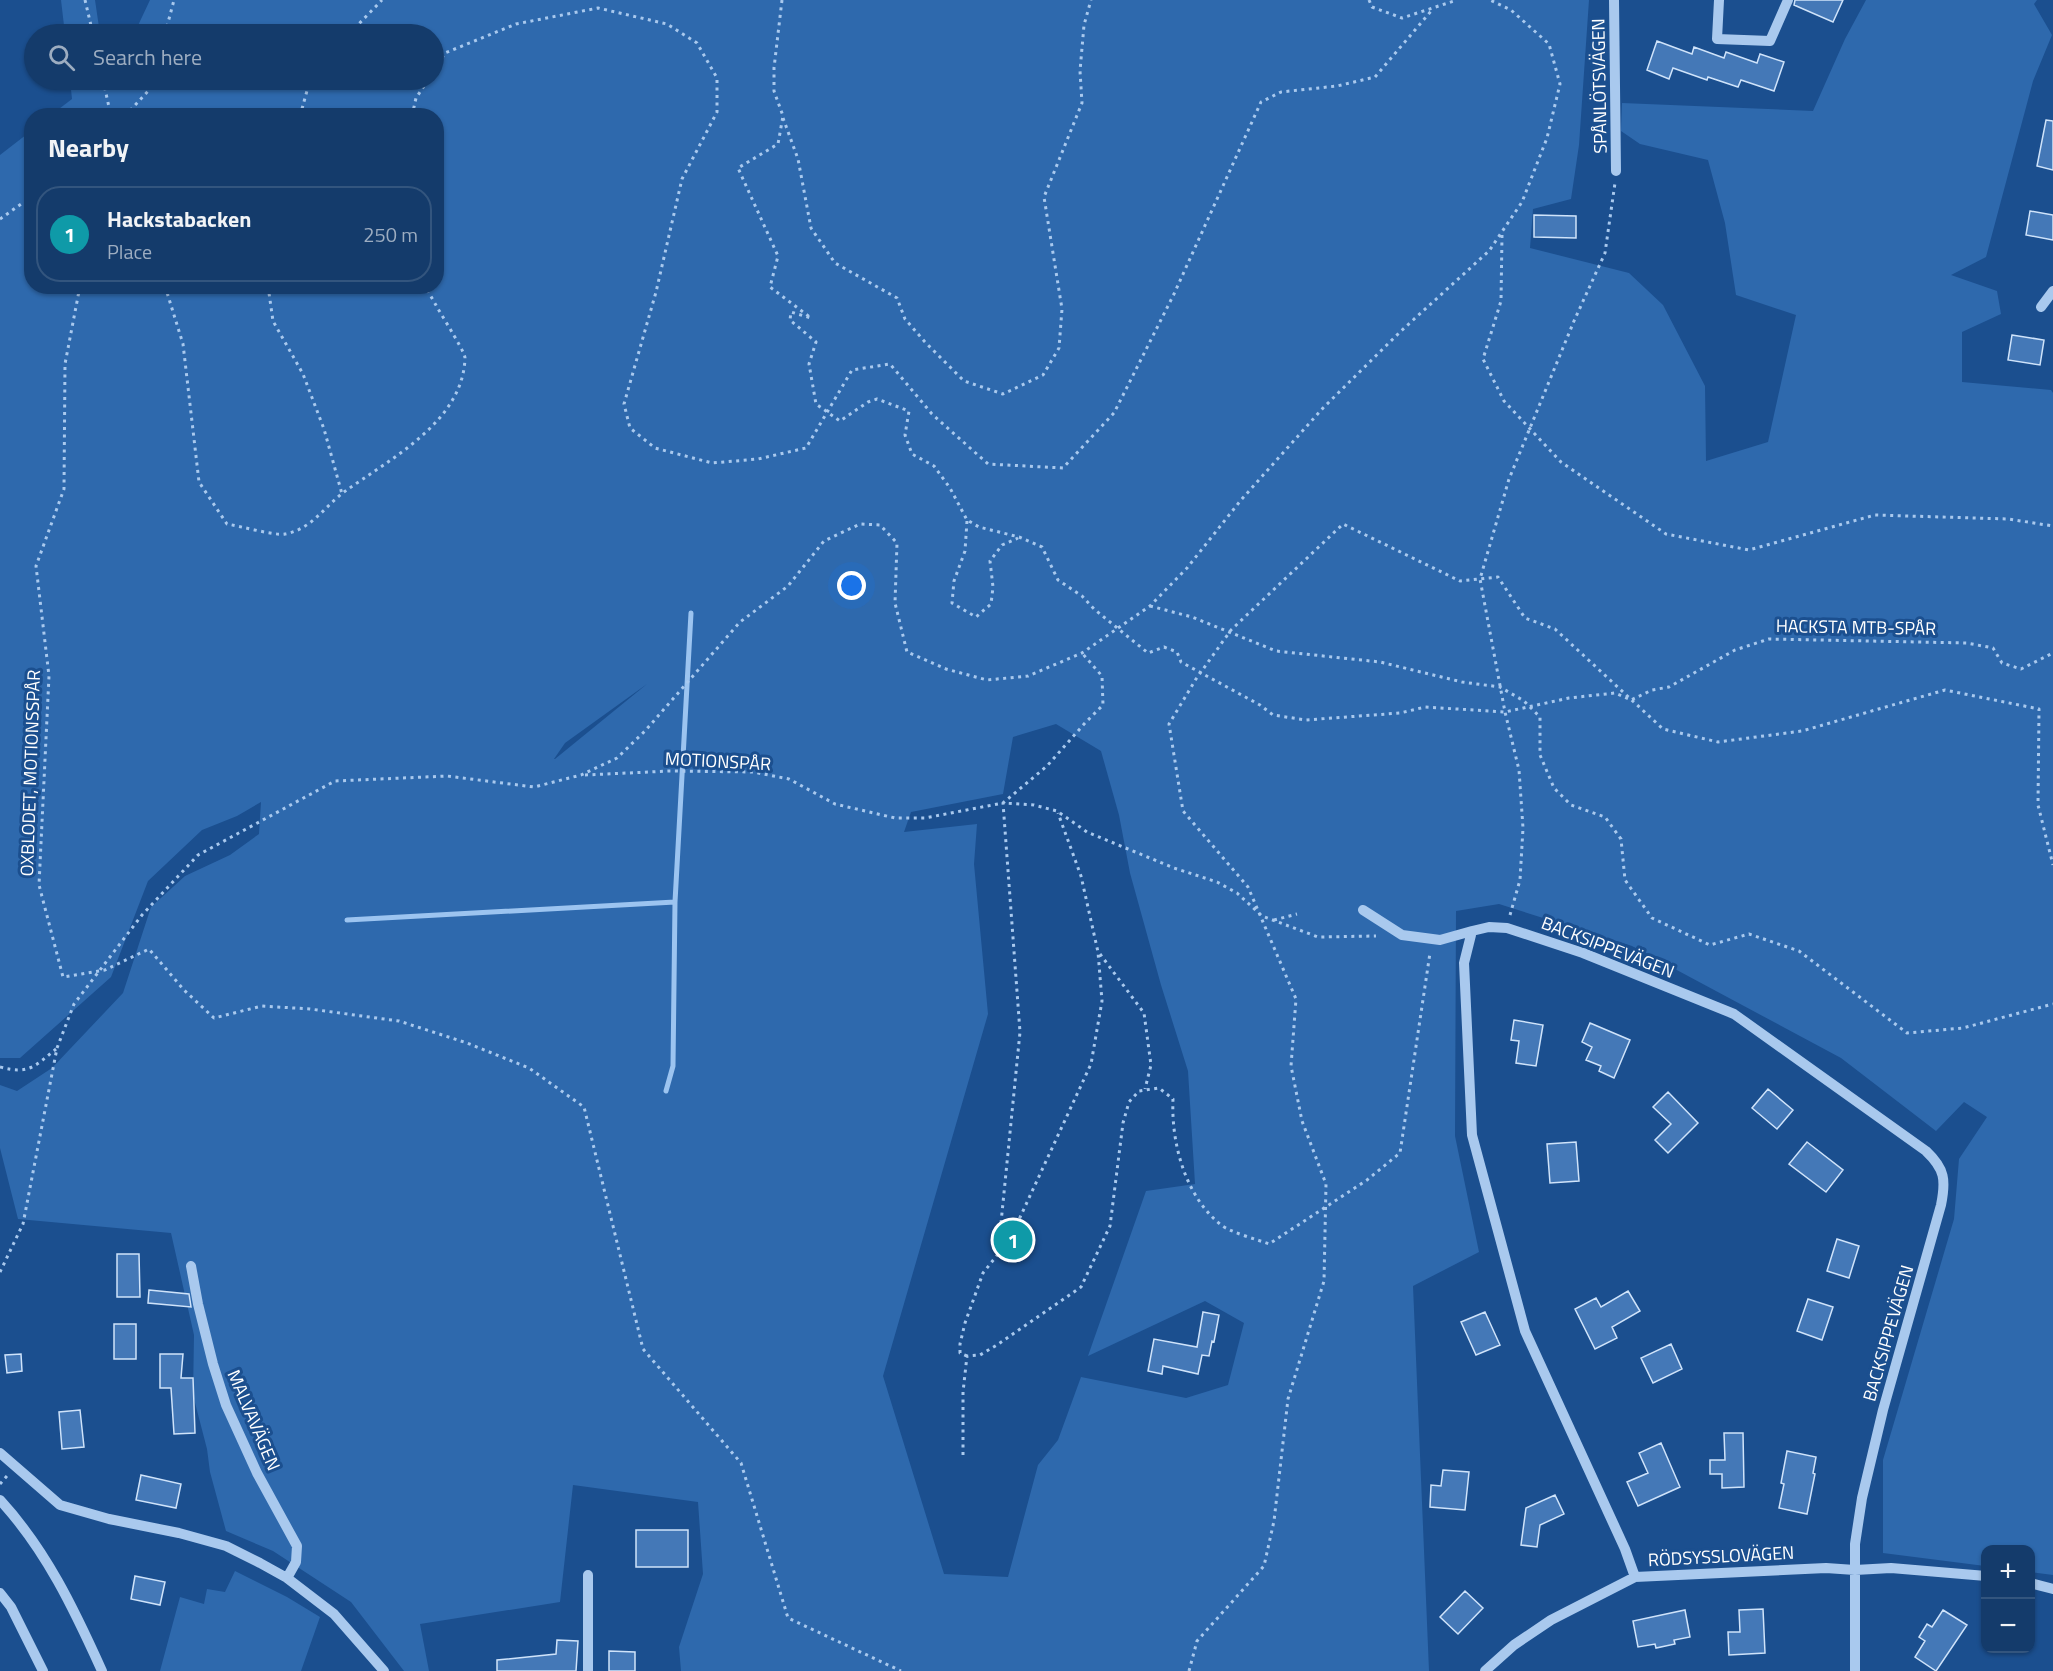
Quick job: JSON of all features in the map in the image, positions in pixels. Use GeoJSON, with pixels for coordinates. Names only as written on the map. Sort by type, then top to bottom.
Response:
{"type":"FeatureCollection","features":[{"type":"Feature","properties":{"kind":"street","name":"SPÅNLÖTSVÄGEN"},"geometry":{"type":"LineString","coordinates":[[1614,0],[1616,171]]}},
{"type":"Feature","properties":{"kind":"street"},"geometry":{"type":"LineString","coordinates":[[1719,0],[1717,39],[1770,41],[1788,0]]}},
{"type":"Feature","properties":{"kind":"street"},"geometry":{"type":"LineString","coordinates":[[2041,307],[2053,291]]}},
{"type":"Feature","properties":{"kind":"street"},"geometry":{"type":"LineString","coordinates":[[1364,910],[1402,935]]}},
{"type":"Feature","properties":{"kind":"street","name":"BACKSIPPEVÄGEN"},"geometry":{"type":"LineString","coordinates":[[1402,935],[1440,940],[1490,927],[1507,928],[1583,952],[1734,1014],[1935,1159],[1945,1180],[1941,1205],[1883,1410],[1862,1498],[1855,1544],[1855,1671]]}},
{"type":"Feature","properties":{"kind":"street"},"geometry":{"type":"LineString","coordinates":[[1473,931],[1464,963],[1472,1135],[1525,1331],[1625,1549],[1635,1577]]}},
{"type":"Feature","properties":{"kind":"street","name":"MALVAVÄGEN"},"geometry":{"type":"LineString","coordinates":[[191,1266],[208,1344],[226,1405],[257,1473],[297,1546],[296,1562],[287,1578]]}},
{"type":"Feature","properties":{"kind":"street"},"geometry":{"type":"LineString","coordinates":[[0,1453],[14,1468],[60,1505],[109,1519],[179,1533],[226,1546],[287,1578],[334,1614],[384,1671]]}},
{"type":"Feature","properties":{"kind":"street"},"geometry":{"type":"LineString","coordinates":[[0,1500],[24,1526],[53,1569],[102,1671]]}},
{"type":"Feature","properties":{"kind":"street","name":"RÖDSYSSLOVÄGEN"},"geometry":{"type":"LineString","coordinates":[[1485,1671],[1514,1645],[1551,1620],[1597,1594],[1635,1577],[1826,1568],[1855,1570],[1891,1568],[1981,1575]]}},
{"type":"Feature","properties":{"kind":"street"},"geometry":{"type":"LineString","coordinates":[[588,1575],[588,1671]]}},
{"type":"Feature","properties":{"kind":"street"},"geometry":{"type":"LineString","coordinates":[[2035,1584],[2053,1589]]}},
{"type":"Feature","properties":{"kind":"street"},"geometry":{"type":"LineString","coordinates":[[0,1593],[11,1607],[43,1671]]}},
{"type":"Feature","properties":{"kind":"path"},"geometry":{"type":"LineString","coordinates":[[85,0],[91,24]]}},
{"type":"Feature","properties":{"kind":"path"},"geometry":{"type":"LineString","coordinates":[[168,24],[174,0]]}},
{"type":"Feature","properties":{"kind":"path"},"geometry":{"type":"LineString","coordinates":[[359,24],[382,0]]}},
{"type":"Feature","properties":{"kind":"path"},"geometry":{"type":"LineString","coordinates":[[782,0],[774,68],[774,91],[798,159],[811,228],[835,262],[897,298],[905,319],[964,381],[1003,394],[1043,375],[1059,348],[1062,309],[1044,197],[1083,103],[1080,71],[1084,25],[1091,0]]}},
{"type":"Feature","properties":{"kind":"path"},"geometry":{"type":"LineString","coordinates":[[1369,0],[1372,8],[1402,18],[1457,0]]}},
{"type":"Feature","properties":{"kind":"path"},"geometry":{"type":"LineString","coordinates":[[0,1272],[22,1224],[57,1048],[74,1004],[142,915],[198,855],[335,780],[447,776],[534,787],[581,775],[617,758],[645,731],[740,622],[788,586],[824,541],[860,524],[880,525],[897,543],[895,603],[907,652],[946,669],[987,680],[1028,676],[1082,653],[1149,606],[1187,568],[1241,500],[1323,408],[1401,331],[1489,251],[1522,202],[1543,149],[1560,84],[1549,44],[1511,10],[1490,0]]}},
{"type":"Feature","properties":{"kind":"path"},"geometry":{"type":"LineString","coordinates":[[444,56],[446,53],[516,24],[598,8],[667,24],[697,43],[717,78],[717,112],[682,179],[656,292],[624,404],[630,428],[655,448],[712,463],[758,459],[806,448],[852,370],[890,363],[932,414],[988,464],[1063,468],[1114,413],[1174,294],[1261,102],[1281,92],[1337,86],[1375,77],[1432,10]]}},
{"type":"Feature","properties":{"kind":"path"},"geometry":{"type":"LineString","coordinates":[[105,90],[109,108]]}},
{"type":"Feature","properties":{"kind":"path"},"geometry":{"type":"LineString","coordinates":[[132,108],[149,90]]}},
{"type":"Feature","properties":{"kind":"path"},"geometry":{"type":"LineString","coordinates":[[302,108],[307,90]]}},
{"type":"Feature","properties":{"kind":"path"},"geometry":{"type":"LineString","coordinates":[[414,108],[416,98],[421,90]]}},
{"type":"Feature","properties":{"kind":"path"},"geometry":{"type":"LineString","coordinates":[[783,116],[778,144],[738,168],[778,256],[770,287],[811,318],[790,312],[790,320],[816,342],[809,364],[816,404],[840,421],[868,402],[877,399],[909,411],[905,435],[912,454],[934,466],[950,488],[967,520],[965,551],[954,581],[952,603],[976,617],[991,604],[993,587],[990,561],[1002,546],[1019,537]]}},
{"type":"Feature","properties":{"kind":"path"},"geometry":{"type":"LineString","coordinates":[[1507,928],[1520,880],[1523,828],[1519,770],[1505,712],[1480,579],[1509,479],[1574,321],[1605,253],[1616,171]]}},
{"type":"Feature","properties":{"kind":"path"},"geometry":{"type":"LineString","coordinates":[[0,219],[24,202]]}},
{"type":"Feature","properties":{"kind":"path"},"geometry":{"type":"LineString","coordinates":[[1502,233],[1501,301],[1483,359],[1504,402],[1561,462],[1666,534],[1749,550],[1875,515],[2008,519],[2053,526]]}},
{"type":"Feature","properties":{"kind":"path","name":"OXBLODET, MOTIONSSPÅR"},"geometry":{"type":"LineString","coordinates":[[78,294],[64,364],[64,489],[36,566],[49,676],[39,885],[63,977],[100,971]]}},
{"type":"Feature","properties":{"kind":"path"},"geometry":{"type":"LineString","coordinates":[[167,294],[183,345],[199,482],[227,524],[284,534],[313,522],[342,494],[413,445],[440,418],[462,381],[465,355],[429,294]]}},
{"type":"Feature","properties":{"kind":"path"},"geometry":{"type":"LineString","coordinates":[[269,294],[273,321],[303,374],[324,429],[342,494]]}},
{"type":"Feature","properties":{"kind":"path"},"geometry":{"type":"LineString","coordinates":[[967,520],[979,527],[1019,537],[1042,546],[1058,580],[1082,596],[1094,609],[1148,653],[1164,648],[1177,652],[1181,662],[1260,705],[1274,716],[1306,720],[1400,713],[1425,707],[1505,712],[1569,698],[1615,693],[1631,700]]}},
{"type":"Feature","properties":{"kind":"path"},"geometry":{"type":"LineString","coordinates":[[1189,1671],[1197,1641],[1264,1566],[1274,1521],[1288,1399],[1324,1281],[1326,1184],[1302,1121],[1291,1066],[1296,999],[1248,887],[1183,811],[1169,724],[1200,673],[1229,632],[1343,524],[1460,580],[1498,577],[1525,618],[1555,629],[1663,729],[1718,742],[1802,731],[1945,690],[2039,709],[2037,805],[2053,865]]}},
{"type":"Feature","properties":{"kind":"path"},"geometry":{"type":"LineString","coordinates":[[1149,606],[1192,617],[1276,651],[1380,662],[1462,682],[1500,687],[1524,701],[1540,717],[1540,755],[1554,788],[1571,805],[1605,817],[1620,839],[1625,880],[1652,918],[1710,945],[1749,934],[1799,951],[1907,1033],[1963,1028],[2053,1004]]}},
{"type":"Feature","properties":{"kind":"path","name":"HACKSTA MTB-SPÅR"},"geometry":{"type":"LineString","coordinates":[[1631,700],[1652,690],[1669,687],[1735,650],[1769,639],[1967,644],[1993,648],[2002,663],[2021,669],[2053,653]]}},
{"type":"Feature","properties":{"kind":"path","name":"MOTIONSPÅR"},"geometry":{"type":"LineString","coordinates":[[581,775],[670,771],[753,772],[789,779],[835,804],[895,818],[925,818],[1003,803],[1047,766],[1084,723],[1103,705],[1102,676],[1082,653]]}},
{"type":"Feature","properties":{"kind":"path"},"geometry":{"type":"LineString","coordinates":[[998,1253],[1020,1032],[1003,803],[1034,805],[1057,811],[1087,832],[1174,868],[1217,882],[1237,893],[1259,913],[1272,920],[1318,936],[1402,935]]}},
{"type":"Feature","properties":{"kind":"path"},"geometry":{"type":"LineString","coordinates":[[1057,811],[1081,876],[1098,952],[1102,1001],[1091,1064],[1010,1239],[983,1273],[960,1344],[960,1353],[967,1356],[980,1355],[997,1345],[1081,1287],[1110,1226],[1123,1123],[1129,1102],[1139,1090],[1159,1088],[1173,1099],[1172,1118],[1184,1174],[1202,1206],[1223,1226],[1269,1244],[1367,1180],[1400,1153],[1432,939]]}},
{"type":"Feature","properties":{"kind":"path"},"geometry":{"type":"LineString","coordinates":[[1272,920],[1297,914]]}},
{"type":"Feature","properties":{"kind":"path"},"geometry":{"type":"LineString","coordinates":[[100,971],[149,949],[184,990],[214,1018],[262,1006],[399,1021],[466,1043],[529,1068],[584,1107],[643,1349],[741,1463],[788,1618],[901,1671]]}},
{"type":"Feature","properties":{"kind":"path"},"geometry":{"type":"LineString","coordinates":[[1098,952],[1144,1013],[1151,1065],[1145,1089]]}},
{"type":"Feature","properties":{"kind":"path"},"geometry":{"type":"LineString","coordinates":[[0,1067],[15,1071],[31,1070],[57,1048]]}},
{"type":"Feature","properties":{"kind":"path"},"geometry":{"type":"LineString","coordinates":[[963,1455],[963,1392],[967,1356]]}},
{"type":"Feature","properties":{"kind":"shaded area"},"geometry":{"type":"Polygon","coordinates":[[[61,0],[95,0],[99,24],[64,24],[61,0]]]}},
{"type":"Feature","properties":{"kind":"shaded area"},"geometry":{"type":"Polygon","coordinates":[[[150,0],[1589,0],[1579,145],[1571,199],[1533,209],[1530,248],[1629,273],[1663,305],[1705,386],[1706,461],[1768,442],[1796,315],[1736,295],[1725,223],[1708,160],[1640,144],[1621,131],[1622,103],[1813,111],[1845,39],[1866,0],[2037,0],[2034,4],[2052,35],[2033,81],[1986,257],[1951,275],[1997,291],[2001,314],[1962,332],[1962,382],[2051,390],[2053,393],[2053,1575],[2035,1573],[2035,1545],[1981,1545],[1981,1565],[1883,1553],[1883,1460],[1954,1219],[1959,1159],[1987,1117],[1964,1102],[1936,1131],[1841,1058],[1632,946],[1499,904],[1456,911],[1455,1136],[1479,1252],[1413,1286],[1429,1671],[681,1671],[679,1647],[703,1574],[698,1502],[573,1485],[560,1602],[420,1624],[429,1671],[404,1671],[351,1602],[273,1551],[226,1531],[193,1395],[194,1335],[171,1233],[18,1219],[0,1148],[0,1085],[17,1091],[52,1068],[123,993],[151,907],[185,876],[230,855],[259,834],[261,802],[237,816],[202,830],[148,881],[111,977],[20,1058],[0,1058],[0,155],[24,136],[24,294],[444,294],[444,108],[60,108],[72,99],[71,90],[444,90],[444,24],[139,24],[150,0]],[[647,684],[565,743],[555,759],[647,684]],[[1056,724],[1013,737],[1003,794],[911,812],[904,832],[977,824],[974,864],[988,1014],[883,1376],[944,1574],[1008,1577],[1038,1465],[1058,1440],[1081,1377],[1186,1398],[1228,1385],[1244,1323],[1205,1301],[1088,1356],[1146,1191],[1195,1184],[1188,1071],[1130,873],[1119,815],[1101,751],[1056,724]]]}},
{"type":"Feature","properties":{"kind":"shaded area"},"geometry":{"type":"Polygon","coordinates":[[[235,1571],[287,1597],[320,1617],[301,1671],[160,1671],[180,1597],[204,1604],[207,1589],[225,1592],[235,1571]]]}},
{"type":"Feature","properties":{"kind":"building"},"geometry":{"type":"Polygon","coordinates":[[[1795,0],[1843,0],[1833,22],[1794,5],[1795,0]]]}},
{"type":"Feature","properties":{"kind":"building"},"geometry":{"type":"Polygon","coordinates":[[[1657,41],[1692,54],[1694,47],[1724,58],[1726,52],[1757,63],[1760,54],[1784,62],[1774,91],[1741,80],[1738,87],[1708,77],[1707,80],[1673,68],[1669,79],[1647,70],[1657,41]]]}},
{"type":"Feature","properties":{"kind":"building"},"geometry":{"type":"Polygon","coordinates":[[[2046,120],[2053,121],[2053,170],[2037,166],[2046,120]]]}},
{"type":"Feature","properties":{"kind":"building"},"geometry":{"type":"Polygon","coordinates":[[[2030,211],[2053,215],[2053,240],[2026,235],[2030,211]]]}},
{"type":"Feature","properties":{"kind":"building"},"geometry":{"type":"Polygon","coordinates":[[[1534,215],[1576,216],[1576,238],[1534,237],[1534,215]]]}},
{"type":"Feature","properties":{"kind":"building"},"geometry":{"type":"Polygon","coordinates":[[[2012,335],[2044,340],[2040,365],[2008,360],[2012,335]]]}},
{"type":"Feature","properties":{"kind":"building"},"geometry":{"type":"Polygon","coordinates":[[[1514,1020],[1543,1025],[1536,1066],[1516,1063],[1519,1041],[1511,1040],[1514,1020]]]}},
{"type":"Feature","properties":{"kind":"building"},"geometry":{"type":"Polygon","coordinates":[[[1590,1023],[1630,1040],[1614,1078],[1599,1071],[1601,1066],[1586,1060],[1592,1047],[1582,1042],[1590,1023]]]}},
{"type":"Feature","properties":{"kind":"building"},"geometry":{"type":"Polygon","coordinates":[[[1768,1089],[1793,1110],[1777,1129],[1752,1108],[1768,1089]]]}},
{"type":"Feature","properties":{"kind":"building"},"geometry":{"type":"Polygon","coordinates":[[[1668,1092],[1698,1123],[1668,1153],[1655,1140],[1671,1124],[1653,1107],[1668,1092]]]}},
{"type":"Feature","properties":{"kind":"building"},"geometry":{"type":"Polygon","coordinates":[[[1576,1142],[1579,1181],[1550,1183],[1547,1144],[1576,1142]]]}},
{"type":"Feature","properties":{"kind":"building"},"geometry":{"type":"Polygon","coordinates":[[[1807,1142],[1843,1170],[1826,1192],[1789,1164],[1807,1142]]]}},
{"type":"Feature","properties":{"kind":"building"},"geometry":{"type":"Polygon","coordinates":[[[1837,1239],[1859,1246],[1849,1278],[1827,1271],[1837,1239]]]}},
{"type":"Feature","properties":{"kind":"building"},"geometry":{"type":"Polygon","coordinates":[[[117,1254],[139,1254],[140,1297],[117,1297],[117,1254]]]}},
{"type":"Feature","properties":{"kind":"building"},"geometry":{"type":"Polygon","coordinates":[[[149,1290],[189,1294],[191,1307],[148,1303],[149,1290]]]}},
{"type":"Feature","properties":{"kind":"building"},"geometry":{"type":"Polygon","coordinates":[[[1628,1291],[1640,1311],[1612,1327],[1617,1338],[1595,1349],[1575,1309],[1596,1298],[1601,1307],[1628,1291]]]}},
{"type":"Feature","properties":{"kind":"building"},"geometry":{"type":"Polygon","coordinates":[[[1808,1299],[1833,1307],[1822,1340],[1797,1331],[1808,1299]]]}},
{"type":"Feature","properties":{"kind":"building"},"geometry":{"type":"Polygon","coordinates":[[[1203,1312],[1219,1315],[1214,1342],[1212,1341],[1209,1356],[1202,1355],[1198,1374],[1163,1366],[1162,1374],[1148,1371],[1154,1339],[1197,1347],[1203,1312]]]}},
{"type":"Feature","properties":{"kind":"building"},"geometry":{"type":"Polygon","coordinates":[[[1485,1312],[1500,1345],[1476,1355],[1461,1322],[1485,1312]]]}},
{"type":"Feature","properties":{"kind":"building"},"geometry":{"type":"Polygon","coordinates":[[[114,1324],[136,1324],[136,1359],[114,1359],[114,1324]]]}},
{"type":"Feature","properties":{"kind":"building"},"geometry":{"type":"Polygon","coordinates":[[[1671,1344],[1682,1369],[1653,1383],[1641,1358],[1671,1344]]]}},
{"type":"Feature","properties":{"kind":"building"},"geometry":{"type":"Polygon","coordinates":[[[21,1354],[22,1371],[7,1373],[5,1355],[21,1354]]]}},
{"type":"Feature","properties":{"kind":"building"},"geometry":{"type":"Polygon","coordinates":[[[160,1354],[183,1354],[181,1378],[193,1378],[195,1433],[174,1434],[171,1388],[160,1388],[160,1354]]]}},
{"type":"Feature","properties":{"kind":"building"},"geometry":{"type":"Polygon","coordinates":[[[80,1410],[84,1447],[62,1449],[59,1412],[80,1410]]]}},
{"type":"Feature","properties":{"kind":"building"},"geometry":{"type":"Polygon","coordinates":[[[1724,1433],[1743,1433],[1744,1487],[1722,1488],[1722,1474],[1710,1474],[1710,1460],[1725,1460],[1724,1433]]]}},
{"type":"Feature","properties":{"kind":"building"},"geometry":{"type":"Polygon","coordinates":[[[1661,1443],[1680,1487],[1638,1506],[1627,1482],[1648,1473],[1639,1453],[1661,1443]]]}},
{"type":"Feature","properties":{"kind":"building"},"geometry":{"type":"Polygon","coordinates":[[[1787,1451],[1816,1457],[1807,1514],[1779,1508],[1787,1451]]]}},
{"type":"Feature","properties":{"kind":"building"},"geometry":{"type":"Polygon","coordinates":[[[1443,1470],[1469,1472],[1465,1510],[1430,1507],[1431,1485],[1441,1486],[1443,1470]]]}},
{"type":"Feature","properties":{"kind":"building"},"geometry":{"type":"Polygon","coordinates":[[[141,1475],[181,1484],[176,1508],[136,1500],[141,1475]]]}},
{"type":"Feature","properties":{"kind":"building"},"geometry":{"type":"Polygon","coordinates":[[[1555,1495],[1564,1514],[1540,1525],[1537,1547],[1521,1545],[1526,1508],[1555,1495]]]}},
{"type":"Feature","properties":{"kind":"building"},"geometry":{"type":"Polygon","coordinates":[[[636,1530],[688,1530],[688,1567],[636,1567],[636,1530]]]}},
{"type":"Feature","properties":{"kind":"building"},"geometry":{"type":"Polygon","coordinates":[[[135,1576],[165,1582],[160,1605],[131,1599],[135,1576]]]}},
{"type":"Feature","properties":{"kind":"building"},"geometry":{"type":"Polygon","coordinates":[[[1465,1591],[1483,1608],[1458,1634],[1440,1617],[1465,1591]]]}},
{"type":"Feature","properties":{"kind":"building"},"geometry":{"type":"Polygon","coordinates":[[[1763,1609],[1765,1653],[1729,1655],[1728,1632],[1740,1632],[1739,1610],[1763,1609]]]}},
{"type":"Feature","properties":{"kind":"building"},"geometry":{"type":"Polygon","coordinates":[[[1685,1610],[1690,1637],[1674,1640],[1675,1644],[1656,1648],[1655,1644],[1638,1647],[1633,1621],[1685,1610]]]}},
{"type":"Feature","properties":{"kind":"building"},"geometry":{"type":"Polygon","coordinates":[[[1943,1610],[1967,1625],[1936,1671],[1915,1657],[1925,1641],[1919,1637],[1927,1624],[1932,1627],[1943,1610]]]}},
{"type":"Feature","properties":{"kind":"building"},"geometry":{"type":"Polygon","coordinates":[[[557,1640],[578,1641],[576,1671],[497,1671],[497,1660],[556,1654],[557,1640]]]}},
{"type":"Feature","properties":{"kind":"building"},"geometry":{"type":"Polygon","coordinates":[[[609,1651],[635,1652],[635,1671],[609,1671],[609,1651]]]}},
{"type":"Feature","properties":{"kind":"waterway"},"geometry":{"type":"LineString","coordinates":[[347,920],[675,902],[691,613]]}},
{"type":"Feature","properties":{"kind":"waterway"},"geometry":{"type":"LineString","coordinates":[[666,1091],[673,1066],[675,902]]}},
{"type":"Feature","properties":{"kind":"place","name":"Hackstabacken"},"geometry":{"type":"Point","coordinates":[1013,1240]}}]}
